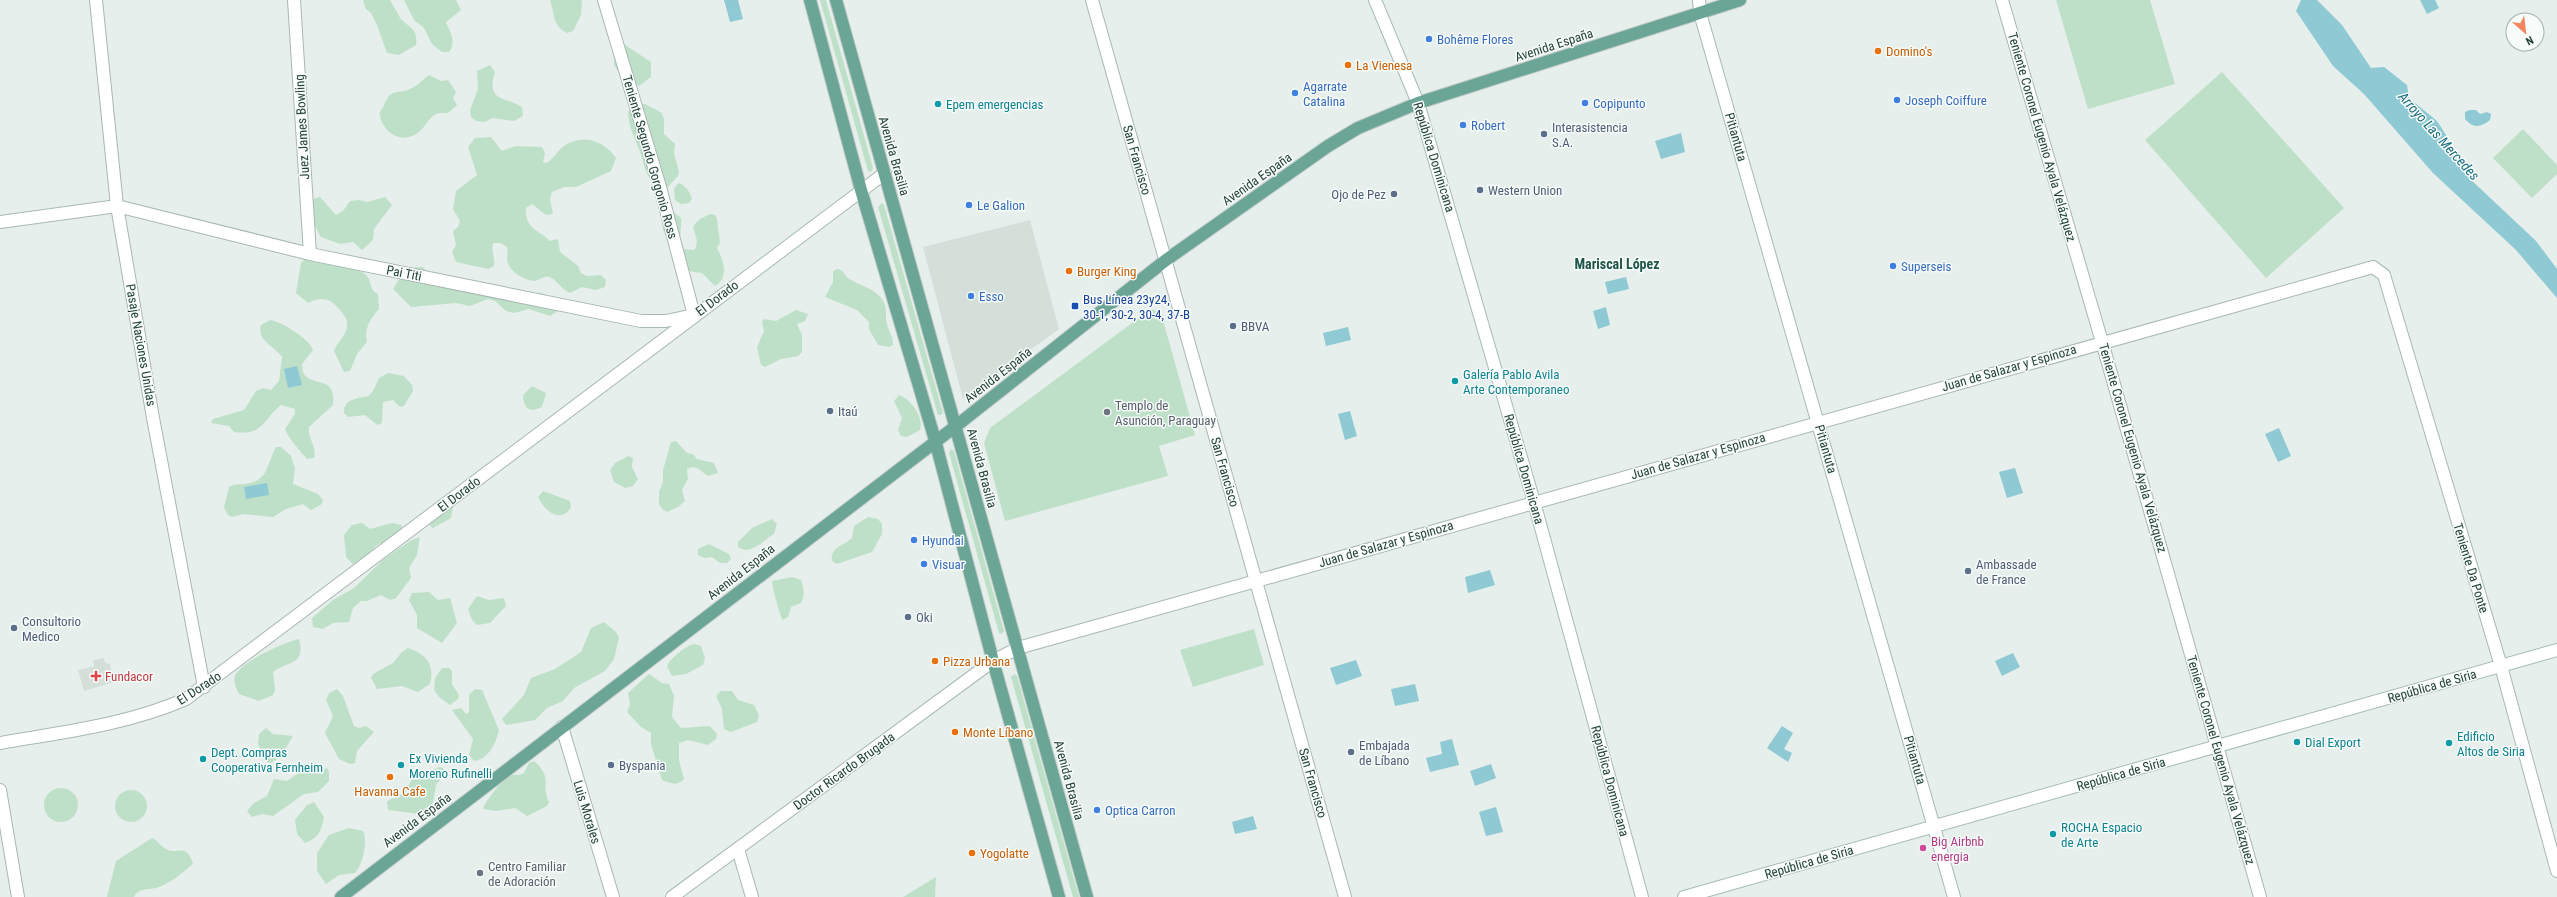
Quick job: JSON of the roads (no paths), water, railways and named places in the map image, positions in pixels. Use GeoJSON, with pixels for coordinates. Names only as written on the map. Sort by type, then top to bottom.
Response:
{"type":"FeatureCollection","features":[{"type":"Feature","properties":{"kind":"main road"},"geometry":{"type":"LineString","coordinates":[[810,0],[861,190],[936,440],[993,661],[1059,897]]}},
{"type":"Feature","properties":{"kind":"main road","name":"Avenida Brasilia"},"geometry":{"type":"LineString","coordinates":[[836,0],[1087,897]]}},
{"type":"Feature","properties":{"kind":"main road","name":"Avenida España"},"geometry":{"type":"LineString","coordinates":[[341,897],[956,426],[1166,260],[1328,146],[1358,128],[1418,104],[1740,0]]}},
{"type":"Feature","properties":{"kind":"street","name":"Pasaje Naciones Unidas"},"geometry":{"type":"LineString","coordinates":[[96,0],[117,206],[153,418],[204,687]]}},
{"type":"Feature","properties":{"kind":"street","name":"Juez James Bowling"},"geometry":{"type":"LineString","coordinates":[[294,0],[310,254]]}},
{"type":"Feature","properties":{"kind":"street","name":"Teniente Segundo Gorgonio Ross"},"geometry":{"type":"LineString","coordinates":[[604,0],[660,187],[694,315]]}},
{"type":"Feature","properties":{"kind":"street","name":"San Francisco"},"geometry":{"type":"LineString","coordinates":[[1092,0],[1345,897]]}},
{"type":"Feature","properties":{"kind":"street","name":"República Dominicana"},"geometry":{"type":"LineString","coordinates":[[1375,0],[1418,104],[1534,502],[1642,897]]}},
{"type":"Feature","properties":{"kind":"street","name":"Pitiantuta"},"geometry":{"type":"LineString","coordinates":[[1699,0],[1700,13],[1954,897]]}},
{"type":"Feature","properties":{"kind":"street","name":"Teniente Coronel Eugenio Ayala Velázquez"},"geometry":{"type":"LineString","coordinates":[[2002,0],[2102,342],[2260,897]]}},
{"type":"Feature","properties":{"kind":"street","name":"El Dorado"},"geometry":{"type":"LineString","coordinates":[[0,743],[106,726],[156,712],[186,699],[204,687],[694,315],[884,173]]}},
{"type":"Feature","properties":{"kind":"street"},"geometry":{"type":"LineString","coordinates":[[0,222],[117,206]]}},
{"type":"Feature","properties":{"kind":"street","name":"Pai Titi"},"geometry":{"type":"LineString","coordinates":[[117,206],[310,254],[641,320],[666,321],[694,315]]}},
{"type":"Feature","properties":{"kind":"street","name":"Juan de Salazar y Espinoza"},"geometry":{"type":"LineString","coordinates":[[1018,648],[2102,342],[2367,268],[2377,268]]}},
{"type":"Feature","properties":{"kind":"street","name":"Teniente Da Ponte"},"geometry":{"type":"LineString","coordinates":[[2377,268],[2384,275],[2501,666],[2557,871]]}},
{"type":"Feature","properties":{"kind":"street","name":"Doctor Ricardo Brugada"},"geometry":{"type":"LineString","coordinates":[[672,897],[993,661],[1018,648]]}},
{"type":"Feature","properties":{"kind":"street","name":"República de Siria"},"geometry":{"type":"LineString","coordinates":[[1684,897],[2557,650]]}},
{"type":"Feature","properties":{"kind":"street","name":"Luis Morales"},"geometry":{"type":"LineString","coordinates":[[562,727],[613,897]]}},
{"type":"Feature","properties":{"kind":"street"},"geometry":{"type":"LineString","coordinates":[[0,790],[18,897]]}},
{"type":"Feature","properties":{"kind":"street"},"geometry":{"type":"LineString","coordinates":[[738,849],[752,897]]}},
{"type":"Feature","properties":{"kind":"water"},"geometry":{"type":"Polygon","coordinates":[[[724,0],[738,0],[743,19],[730,22],[724,0]]]}},
{"type":"Feature","properties":{"kind":"water","name":"Arroyo Las Mercedes"},"geometry":{"type":"Polygon","coordinates":[[[2301,0],[2317,0],[2342,25],[2371,68],[2384,67],[2407,85],[2409,98],[2437,121],[2448,138],[2450,150],[2469,178],[2536,241],[2557,269],[2557,298],[2516,250],[2433,173],[2364,94],[2333,66],[2296,11],[2301,0]]]}},
{"type":"Feature","properties":{"kind":"water"},"geometry":{"type":"Polygon","coordinates":[[[2420,0],[2435,0],[2439,8],[2427,14],[2420,0]]]}},
{"type":"Feature","properties":{"kind":"water"},"geometry":{"type":"Polygon","coordinates":[[[2469,110],[2476,110],[2480,114],[2487,112],[2491,114],[2490,120],[2483,124],[2474,126],[2465,119],[2465,112],[2469,110]]]}},
{"type":"Feature","properties":{"kind":"water"},"geometry":{"type":"Polygon","coordinates":[[[1681,133],[1685,152],[1661,159],[1655,141],[1681,133]]]}},
{"type":"Feature","properties":{"kind":"water"},"geometry":{"type":"Polygon","coordinates":[[[1626,277],[1629,289],[1608,294],[1605,282],[1626,277]]]}},
{"type":"Feature","properties":{"kind":"water"},"geometry":{"type":"Polygon","coordinates":[[[1606,307],[1610,325],[1598,329],[1593,311],[1606,307]]]}},
{"type":"Feature","properties":{"kind":"water"},"geometry":{"type":"Polygon","coordinates":[[[1348,327],[1351,340],[1326,346],[1323,333],[1348,327]]]}},
{"type":"Feature","properties":{"kind":"water"},"geometry":{"type":"Polygon","coordinates":[[[297,366],[302,385],[288,388],[284,369],[297,366]]]}},
{"type":"Feature","properties":{"kind":"water"},"geometry":{"type":"Polygon","coordinates":[[[1350,411],[1357,436],[1345,440],[1338,414],[1350,411]]]}},
{"type":"Feature","properties":{"kind":"water"},"geometry":{"type":"Polygon","coordinates":[[[2279,428],[2291,456],[2278,462],[2265,434],[2279,428]]]}},
{"type":"Feature","properties":{"kind":"water"},"geometry":{"type":"Polygon","coordinates":[[[2015,468],[2023,493],[2007,498],[1999,472],[2015,468]]]}},
{"type":"Feature","properties":{"kind":"water"},"geometry":{"type":"Polygon","coordinates":[[[267,483],[269,495],[246,499],[244,487],[267,483]]]}},
{"type":"Feature","properties":{"kind":"water"},"geometry":{"type":"Polygon","coordinates":[[[1490,570],[1495,585],[1468,593],[1465,577],[1490,570]]]}},
{"type":"Feature","properties":{"kind":"water"},"geometry":{"type":"Polygon","coordinates":[[[2013,653],[2020,667],[2002,676],[1995,661],[2013,653]]]}},
{"type":"Feature","properties":{"kind":"water"},"geometry":{"type":"Polygon","coordinates":[[[1356,660],[1362,676],[1336,685],[1330,668],[1356,660]]]}},
{"type":"Feature","properties":{"kind":"water"},"geometry":{"type":"Polygon","coordinates":[[[1415,684],[1419,701],[1395,706],[1391,689],[1415,684]]]}},
{"type":"Feature","properties":{"kind":"water"},"geometry":{"type":"Polygon","coordinates":[[[1782,726],[1793,733],[1784,749],[1792,753],[1788,762],[1767,748],[1782,726]]]}},
{"type":"Feature","properties":{"kind":"water"},"geometry":{"type":"Polygon","coordinates":[[[1452,739],[1459,765],[1430,772],[1426,758],[1442,754],[1440,742],[1452,739]]]}},
{"type":"Feature","properties":{"kind":"water"},"geometry":{"type":"Polygon","coordinates":[[[1491,764],[1496,778],[1475,786],[1470,771],[1491,764]]]}},
{"type":"Feature","properties":{"kind":"water"},"geometry":{"type":"Polygon","coordinates":[[[1496,807],[1503,832],[1486,836],[1479,812],[1496,807]]]}},
{"type":"Feature","properties":{"kind":"water"},"geometry":{"type":"Polygon","coordinates":[[[1253,816],[1257,829],[1235,834],[1232,822],[1253,816]]]}},
{"type":"Feature","properties":{"kind":"place","name":"Bohême Flores"},"geometry":{"type":"Point","coordinates":[1429,39]}},
{"type":"Feature","properties":{"kind":"place","name":"Domino's"},"geometry":{"type":"Point","coordinates":[1878,51]}},
{"type":"Feature","properties":{"kind":"place","name":"La Vienesa"},"geometry":{"type":"Point","coordinates":[1348,65]}},
{"type":"Feature","properties":{"kind":"place","name":"Agarrate Catalina"},"geometry":{"type":"Point","coordinates":[1295,93]}},
{"type":"Feature","properties":{"kind":"place","name":"Joseph Coiffure"},"geometry":{"type":"Point","coordinates":[1897,100]}},
{"type":"Feature","properties":{"kind":"place","name":"Copipunto"},"geometry":{"type":"Point","coordinates":[1585,103]}},
{"type":"Feature","properties":{"kind":"place","name":"Epem emergencias"},"geometry":{"type":"Point","coordinates":[938,104]}},
{"type":"Feature","properties":{"kind":"place","name":"Robert"},"geometry":{"type":"Point","coordinates":[1463,125]}},
{"type":"Feature","properties":{"kind":"place","name":"Interasistencia S.A."},"geometry":{"type":"Point","coordinates":[1544,134]}},
{"type":"Feature","properties":{"kind":"place","name":"Western Union"},"geometry":{"type":"Point","coordinates":[1480,190]}},
{"type":"Feature","properties":{"kind":"place","name":"Ojo de Pez"},"geometry":{"type":"Point","coordinates":[1394,194]}},
{"type":"Feature","properties":{"kind":"place","name":"Le Galion"},"geometry":{"type":"Point","coordinates":[969,205]}},
{"type":"Feature","properties":{"kind":"place","name":"Superseis"},"geometry":{"type":"Point","coordinates":[1893,266]}},
{"type":"Feature","properties":{"kind":"place","name":"Burger King"},"geometry":{"type":"Point","coordinates":[1069,271]}},
{"type":"Feature","properties":{"kind":"place","name":"Esso"},"geometry":{"type":"Point","coordinates":[971,296]}},
{"type":"Feature","properties":{"kind":"place","name":"Bus Línea 23y24, 30-1, 30-2, 30-4, 37-B"},"geometry":{"type":"Point","coordinates":[1075,306]}},
{"type":"Feature","properties":{"kind":"place","name":"BBVA"},"geometry":{"type":"Point","coordinates":[1233,326]}},
{"type":"Feature","properties":{"kind":"place","name":"Galería Pablo Avila Arte Contemporaneo"},"geometry":{"type":"Point","coordinates":[1455,381]}},
{"type":"Feature","properties":{"kind":"place","name":"Itaú"},"geometry":{"type":"Point","coordinates":[830,411]}},
{"type":"Feature","properties":{"kind":"place","name":"Templo de Asunción, Paraguay"},"geometry":{"type":"Point","coordinates":[1107,412]}},
{"type":"Feature","properties":{"kind":"place","name":"Hyundai"},"geometry":{"type":"Point","coordinates":[914,540]}},
{"type":"Feature","properties":{"kind":"place","name":"Visuar"},"geometry":{"type":"Point","coordinates":[924,564]}},
{"type":"Feature","properties":{"kind":"place","name":"Ambassade de France"},"geometry":{"type":"Point","coordinates":[1968,571]}},
{"type":"Feature","properties":{"kind":"place","name":"Oki"},"geometry":{"type":"Point","coordinates":[908,617]}},
{"type":"Feature","properties":{"kind":"place","name":"Consultorio Medico"},"geometry":{"type":"Point","coordinates":[14,628]}},
{"type":"Feature","properties":{"kind":"place","name":"Pizza Urbana"},"geometry":{"type":"Point","coordinates":[935,661]}},
{"type":"Feature","properties":{"kind":"place","name":"Fundacor"},"geometry":{"type":"Point","coordinates":[96,676]}},
{"type":"Feature","properties":{"kind":"place","name":"Monte Líbano"},"geometry":{"type":"Point","coordinates":[955,732]}},
{"type":"Feature","properties":{"kind":"place","name":"Dial Export"},"geometry":{"type":"Point","coordinates":[2297,742]}},
{"type":"Feature","properties":{"kind":"place","name":"Edificio Altos de Siria"},"geometry":{"type":"Point","coordinates":[2449,743]}},
{"type":"Feature","properties":{"kind":"place","name":"Embajada de Líbano"},"geometry":{"type":"Point","coordinates":[1351,752]}},
{"type":"Feature","properties":{"kind":"place","name":"Dept. Compras Cooperativa Fernheim"},"geometry":{"type":"Point","coordinates":[203,759]}},
{"type":"Feature","properties":{"kind":"place","name":"Ex Vivienda Moreno Rufinelli"},"geometry":{"type":"Point","coordinates":[401,765]}},
{"type":"Feature","properties":{"kind":"place","name":"Byspania"},"geometry":{"type":"Point","coordinates":[611,765]}},
{"type":"Feature","properties":{"kind":"place","name":"Havanna Cafe"},"geometry":{"type":"Point","coordinates":[390,777]}},
{"type":"Feature","properties":{"kind":"place","name":"Optica Carron"},"geometry":{"type":"Point","coordinates":[1097,810]}},
{"type":"Feature","properties":{"kind":"place","name":"ROCHA Espacio de Arte"},"geometry":{"type":"Point","coordinates":[2053,834]}},
{"type":"Feature","properties":{"kind":"place","name":"Big Airbnb energia"},"geometry":{"type":"Point","coordinates":[1923,848]}},
{"type":"Feature","properties":{"kind":"place","name":"Yogolatte"},"geometry":{"type":"Point","coordinates":[972,853]}},
{"type":"Feature","properties":{"kind":"place","name":"Centro Familiar de Adoración"},"geometry":{"type":"Point","coordinates":[480,873]}},
{"type":"Feature","properties":{"kind":"district","name":"Mariscal López"},"geometry":{"type":"Point","coordinates":[1617,264]}}]}
